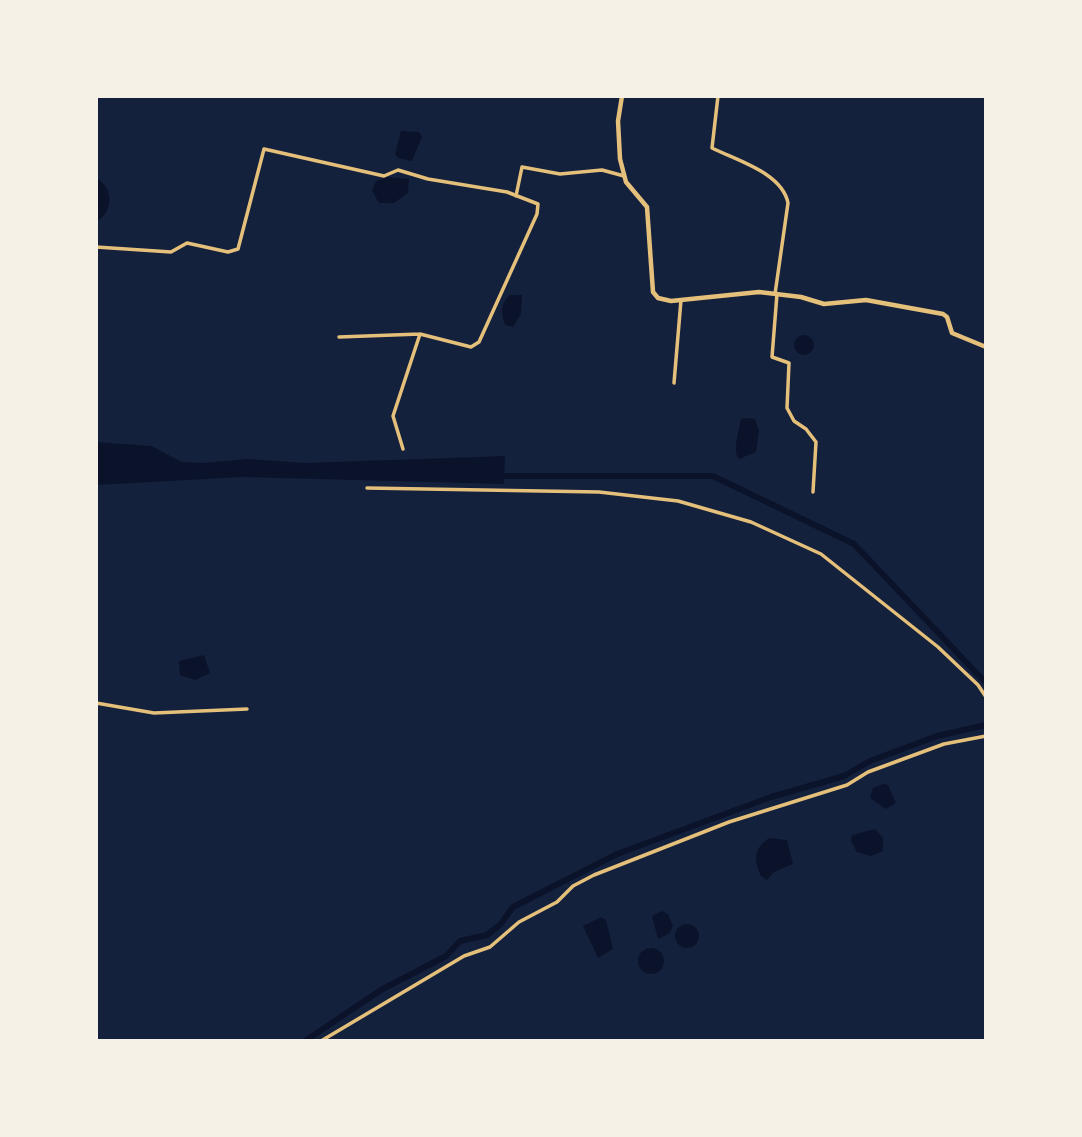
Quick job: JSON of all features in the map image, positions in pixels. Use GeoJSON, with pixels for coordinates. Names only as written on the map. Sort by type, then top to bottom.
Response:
{"type":"FeatureCollection","features":[{"type":"Feature","properties":{"kind":"street"},"geometry":{"type":"LineString","coordinates":[[622,96],[617,140],[624,176],[647,207],[653,292],[658,298],[681,300],[736,294],[776,294],[824,304],[866,300],[943,314],[947,317],[951,333],[986,347]]}},
{"type":"Feature","properties":{"kind":"street"},"geometry":{"type":"LineString","coordinates":[[718,96],[712,148],[785,189],[788,204],[776,294],[772,357],[789,363],[787,408],[797,425],[806,429],[816,442],[813,492]]}},
{"type":"Feature","properties":{"kind":"street"},"geometry":{"type":"LineString","coordinates":[[96,247],[171,252],[187,243],[228,252],[238,249],[264,149],[384,176],[398,170],[516,196],[538,204],[537,214],[479,342],[471,347],[420,334],[339,337]]}},
{"type":"Feature","properties":{"kind":"street"},"geometry":{"type":"LineString","coordinates":[[516,196],[522,167],[560,174],[602,170],[624,176]]}},
{"type":"Feature","properties":{"kind":"street"},"geometry":{"type":"LineString","coordinates":[[674,383],[681,300]]}},
{"type":"Feature","properties":{"kind":"street"},"geometry":{"type":"LineString","coordinates":[[403,449],[393,416],[420,334]]}},
{"type":"Feature","properties":{"kind":"street"},"geometry":{"type":"LineString","coordinates":[[367,488],[599,492],[678,501],[751,522],[821,554],[938,646],[978,685],[986,697]]}},
{"type":"Feature","properties":{"kind":"street"},"geometry":{"type":"LineString","coordinates":[[96,703],[154,713],[247,709]]}},
{"type":"Feature","properties":{"kind":"street"},"geometry":{"type":"LineString","coordinates":[[321,1041],[464,956],[490,947],[519,922],[557,902],[573,886],[594,875],[729,822],[847,785],[868,772],[944,744],[986,736]]}},
{"type":"Feature","properties":{"kind":"water"},"geometry":{"type":"Polygon","coordinates":[[[401,131],[419,132],[422,137],[412,161],[398,158],[395,154],[401,131]]]}},
{"type":"Feature","properties":{"kind":"water"},"geometry":{"type":"Polygon","coordinates":[[[388,177],[409,179],[408,193],[394,203],[379,203],[372,191],[376,181],[388,177]]]}},
{"type":"Feature","properties":{"kind":"water"},"geometry":{"type":"Polygon","coordinates":[[[96,178],[106,187],[110,198],[107,210],[99,220],[96,220],[96,178]]]}},
{"type":"Feature","properties":{"kind":"water"},"geometry":{"type":"Polygon","coordinates":[[[510,295],[522,295],[521,314],[513,327],[505,325],[502,313],[504,302],[510,295]]]}},
{"type":"Feature","properties":{"kind":"water"},"geometry":{"type":"Polygon","coordinates":[[[804,335],[811,338],[814,345],[811,352],[804,355],[797,352],[794,345],[797,338],[804,335]]]}},
{"type":"Feature","properties":{"kind":"water"},"geometry":{"type":"Polygon","coordinates":[[[741,419],[755,419],[759,431],[756,452],[739,459],[736,446],[741,419]]]}},
{"type":"Feature","properties":{"kind":"water"},"geometry":{"type":"Polygon","coordinates":[[[96,442],[151,446],[182,462],[203,463],[248,459],[305,463],[505,456],[504,484],[243,477],[96,485],[96,442]]]}},
{"type":"Feature","properties":{"kind":"water"},"geometry":{"type":"Polygon","coordinates":[[[204,655],[210,673],[195,680],[180,675],[179,661],[204,655]]]}},
{"type":"Feature","properties":{"kind":"water"},"geometry":{"type":"Polygon","coordinates":[[[888,785],[896,803],[886,809],[870,798],[873,788],[888,785]]]}},
{"type":"Feature","properties":{"kind":"water"},"geometry":{"type":"Polygon","coordinates":[[[875,829],[883,838],[883,851],[871,856],[857,852],[851,841],[852,835],[875,829]]]}},
{"type":"Feature","properties":{"kind":"water"},"geometry":{"type":"Polygon","coordinates":[[[769,838],[787,840],[793,864],[774,872],[767,880],[761,876],[756,854],[769,838]]]}},
{"type":"Feature","properties":{"kind":"water"},"geometry":{"type":"Polygon","coordinates":[[[662,911],[668,914],[673,926],[670,933],[658,939],[652,916],[662,911]]]}},
{"type":"Feature","properties":{"kind":"water"},"geometry":{"type":"Polygon","coordinates":[[[601,917],[606,920],[613,949],[598,958],[583,926],[601,917]]]}},
{"type":"Feature","properties":{"kind":"water"},"geometry":{"type":"Polygon","coordinates":[[[687,924],[696,927],[699,936],[696,945],[687,948],[678,945],[675,936],[678,927],[687,924]]]}},
{"type":"Feature","properties":{"kind":"water"},"geometry":{"type":"Polygon","coordinates":[[[651,948],[660,952],[664,961],[660,970],[651,974],[642,970],[638,961],[642,952],[651,948]]]}},
{"type":"Feature","properties":{"kind":"waterway"},"geometry":{"type":"LineString","coordinates":[[497,476],[713,476],[854,544],[986,683]]}},
{"type":"Feature","properties":{"kind":"waterway"},"geometry":{"type":"LineString","coordinates":[[305,1041],[381,990],[446,956],[460,941],[487,935],[500,925],[513,907],[617,854],[771,797],[844,776],[870,761],[937,736],[986,725]]}}]}
